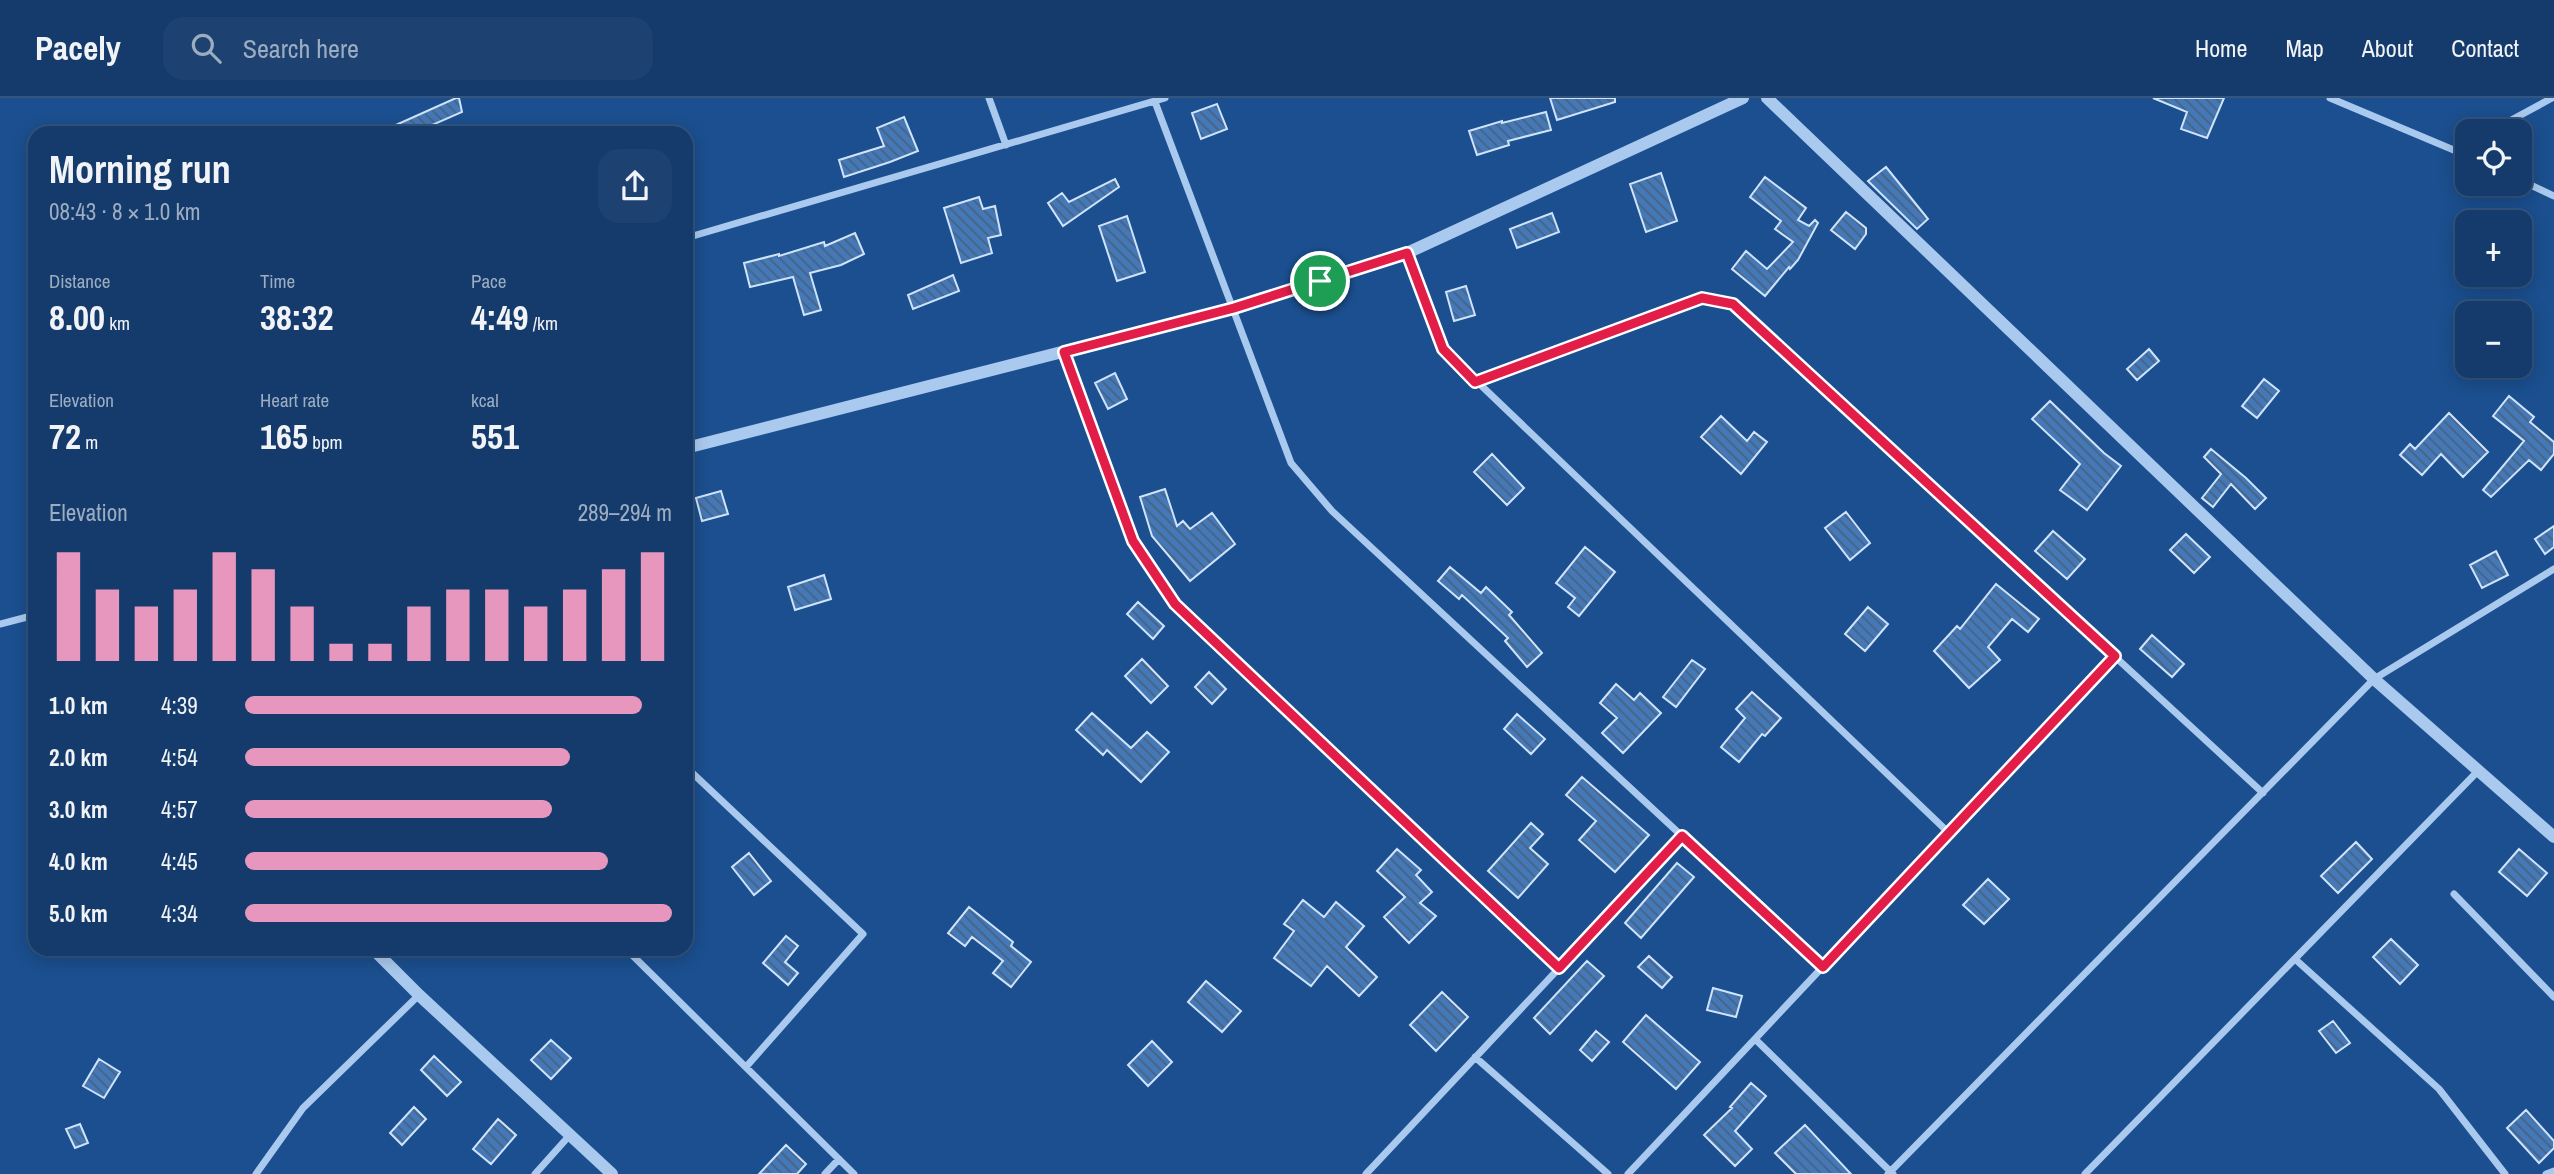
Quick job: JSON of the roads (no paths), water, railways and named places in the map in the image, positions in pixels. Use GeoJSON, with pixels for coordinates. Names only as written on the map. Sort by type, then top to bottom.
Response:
{"type":"FeatureCollection","features":[{"type":"Feature","properties":{"kind":"street"},"geometry":{"type":"LineString","coordinates":[[989,98],[1006,145]]}},
{"type":"Feature","properties":{"kind":"street"},"geometry":{"type":"LineString","coordinates":[[693,236],[1165,98]]}},
{"type":"Feature","properties":{"kind":"street"},"geometry":{"type":"LineString","coordinates":[[693,446],[1234,308],[1407,253],[1743,98]]}},
{"type":"Feature","properties":{"kind":"street"},"geometry":{"type":"LineString","coordinates":[[1767,98],[2374,680],[2554,837]]}},
{"type":"Feature","properties":{"kind":"street"},"geometry":{"type":"LineString","coordinates":[[2330,98],[2455,151]]}},
{"type":"Feature","properties":{"kind":"street"},"geometry":{"type":"LineString","coordinates":[[2513,119],[2552,98]]}},
{"type":"Feature","properties":{"kind":"street"},"geometry":{"type":"LineString","coordinates":[[1155,102],[1291,463],[1332,511],[1823,967]]}},
{"type":"Feature","properties":{"kind":"street"},"geometry":{"type":"LineString","coordinates":[[2532,186],[2554,196]]}},
{"type":"Feature","properties":{"kind":"street"},"geometry":{"type":"LineString","coordinates":[[1407,253],[1443,349],[1949,833]]}},
{"type":"Feature","properties":{"kind":"street"},"geometry":{"type":"LineString","coordinates":[[1475,382],[1702,298],[1733,304],[2263,793]]}},
{"type":"Feature","properties":{"kind":"street"},"geometry":{"type":"LineString","coordinates":[[1064,352],[1133,541],[1175,604],[1559,968]]}},
{"type":"Feature","properties":{"kind":"street"},"geometry":{"type":"LineString","coordinates":[[1755,1039],[1891,1173],[2374,680],[2554,569]]}},
{"type":"Feature","properties":{"kind":"street"},"geometry":{"type":"LineString","coordinates":[[0,624],[28,617]]}},
{"type":"Feature","properties":{"kind":"street"},"geometry":{"type":"LineString","coordinates":[[1628,1174],[2115,656]]}},
{"type":"Feature","properties":{"kind":"street"},"geometry":{"type":"LineString","coordinates":[[2085,1174],[2478,771]]}},
{"type":"Feature","properties":{"kind":"street"},"geometry":{"type":"LineString","coordinates":[[693,774],[863,934],[746,1068]]}},
{"type":"Feature","properties":{"kind":"street"},"geometry":{"type":"LineString","coordinates":[[1366,1174],[1682,836]]}},
{"type":"Feature","properties":{"kind":"street"},"geometry":{"type":"LineString","coordinates":[[2454,894],[2554,997]]}},
{"type":"Feature","properties":{"kind":"street"},"geometry":{"type":"LineString","coordinates":[[380,956],[612,1174]]}},
{"type":"Feature","properties":{"kind":"street"},"geometry":{"type":"LineString","coordinates":[[633,956],[854,1174]]}},
{"type":"Feature","properties":{"kind":"street"},"geometry":{"type":"LineString","coordinates":[[2295,959],[2440,1089],[2505,1174]]}},
{"type":"Feature","properties":{"kind":"street"},"geometry":{"type":"LineString","coordinates":[[256,1174],[303,1108],[419,995]]}},
{"type":"Feature","properties":{"kind":"street"},"geometry":{"type":"LineString","coordinates":[[1475,1057],[1608,1174]]}},
{"type":"Feature","properties":{"kind":"street"},"geometry":{"type":"LineString","coordinates":[[535,1174],[569,1136]]}},
{"type":"Feature","properties":{"kind":"street"},"geometry":{"type":"LineString","coordinates":[[825,1174],[839,1159]]}},
{"type":"Feature","properties":{"kind":"street"},"geometry":{"type":"LineString","coordinates":[[2546,1174],[2554,1171]]}}]}
